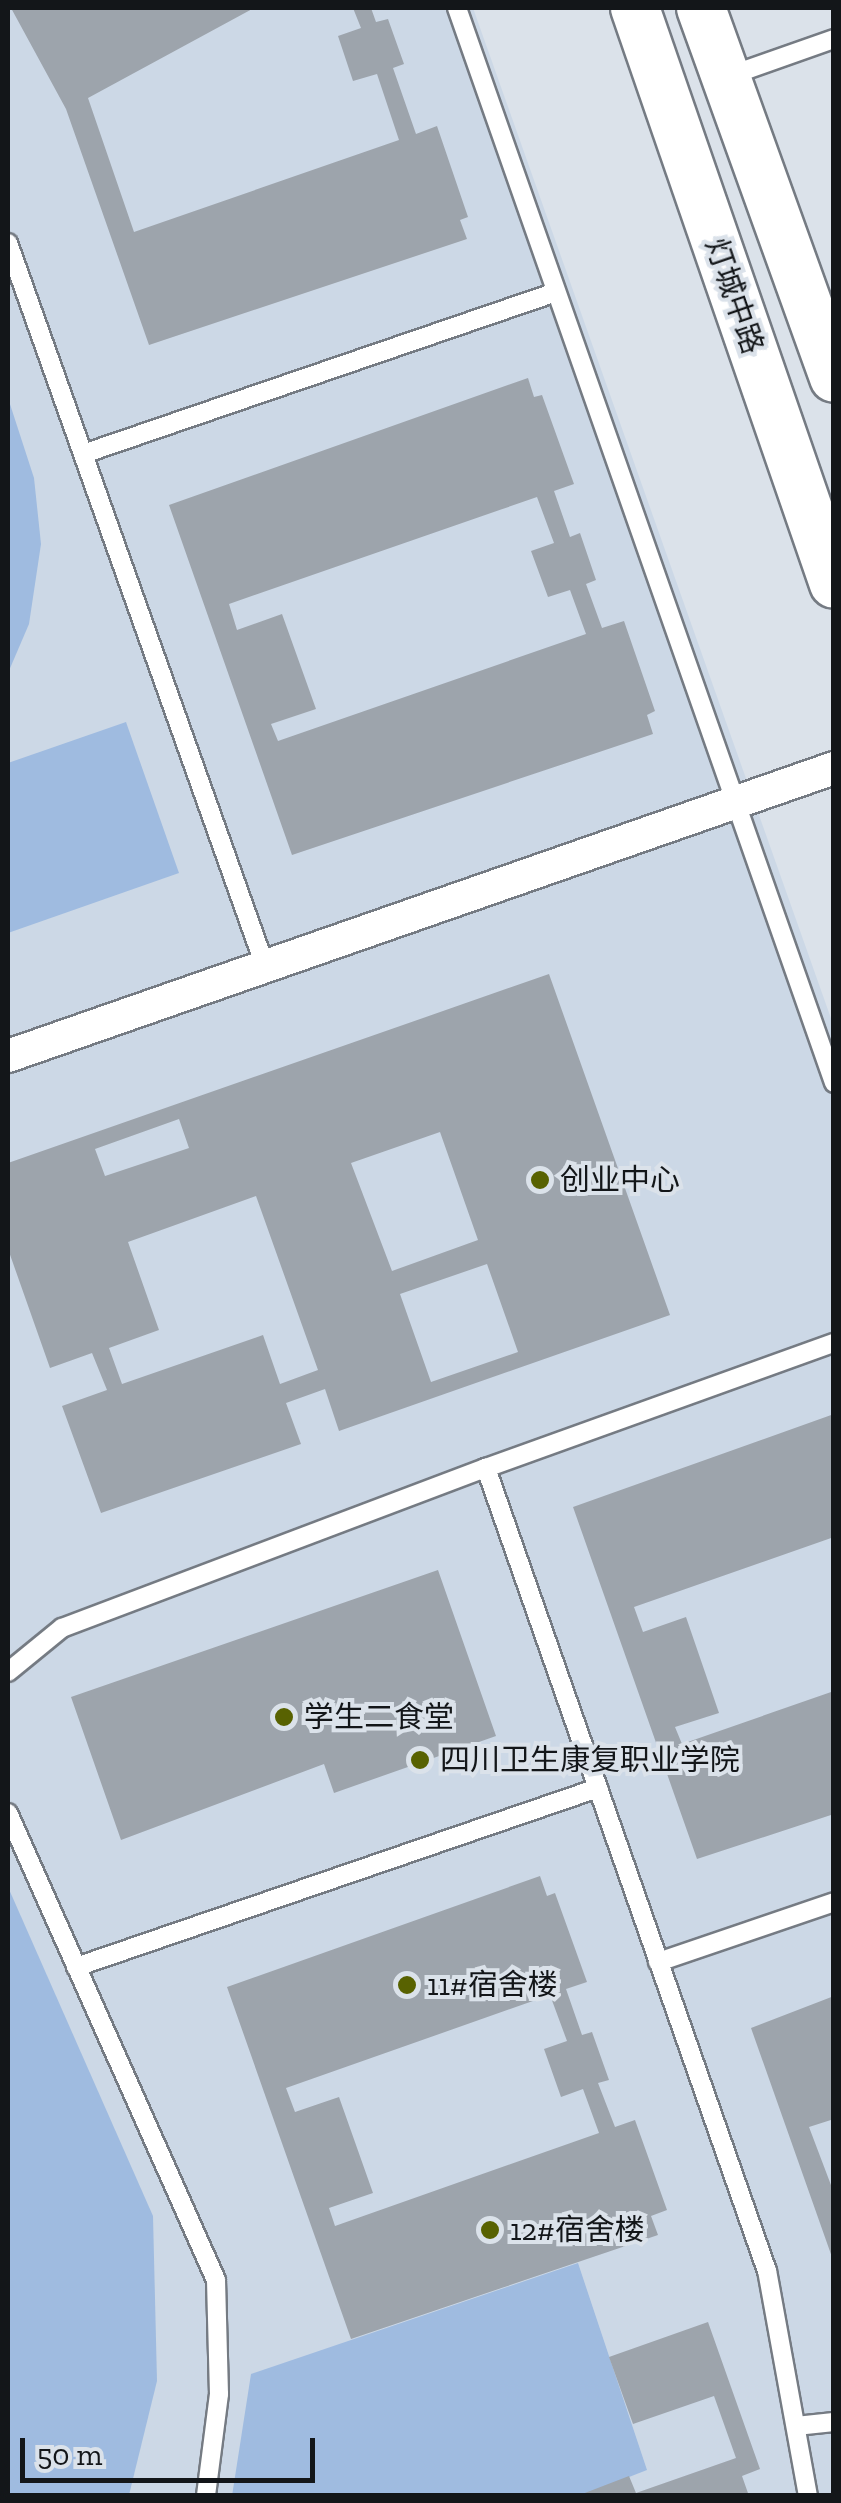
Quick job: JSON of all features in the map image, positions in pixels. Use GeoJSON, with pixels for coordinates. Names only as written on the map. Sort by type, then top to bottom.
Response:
{"type":"FeatureCollection","features":[{"type":"Feature","properties":{"kind":"main road","name":"灯城中路"},"geometry":{"type":"LineString","coordinates":[[635,8],[834,584]]}},
{"type":"Feature","properties":{"kind":"main road"},"geometry":{"type":"LineString","coordinates":[[701,8],[834,378]]}},
{"type":"Feature","properties":{"kind":"street"},"geometry":{"type":"LineString","coordinates":[[8,1056],[834,768]]}},
{"type":"Feature","properties":{"kind":"lane"},"geometry":{"type":"LineString","coordinates":[[457,8],[834,1083]]}},
{"type":"Feature","properties":{"kind":"lane"},"geometry":{"type":"LineString","coordinates":[[725,78],[834,39]]}},
{"type":"Feature","properties":{"kind":"lane"},"geometry":{"type":"LineString","coordinates":[[8,243],[265,966]]}},
{"type":"Feature","properties":{"kind":"lane"},"geometry":{"type":"LineString","coordinates":[[83,454],[556,292]]}},
{"type":"Feature","properties":{"kind":"lane"},"geometry":{"type":"LineString","coordinates":[[8,1672],[62,1628],[486,1468],[834,1343]]}},
{"type":"Feature","properties":{"kind":"lane"},"geometry":{"type":"LineString","coordinates":[[486,1468],[768,2271],[808,2496]]}},
{"type":"Feature","properties":{"kind":"lane"},"geometry":{"type":"LineString","coordinates":[[76,1967],[598,1788]]}},
{"type":"Feature","properties":{"kind":"lane"},"geometry":{"type":"LineString","coordinates":[[8,1813],[216,2280],[218,2394],[206,2496]]}},
{"type":"Feature","properties":{"kind":"lane"},"geometry":{"type":"LineString","coordinates":[[658,1962],[834,1902]]}},
{"type":"Feature","properties":{"kind":"lane"},"geometry":{"type":"LineString","coordinates":[[796,2426],[834,2422]]}},
{"type":"Feature","properties":{"kind":"shaded area","name":"四川卫生康复职业学院"},"geometry":{"type":"Polygon","coordinates":[[[8,8],[473,8],[833,1024],[833,2495],[8,2496],[8,8]]]}},
{"type":"Feature","properties":{"kind":"shaded area"},"geometry":{"type":"Polygon","coordinates":[[[8,398],[34,478],[41,544],[29,624],[8,673],[8,398]]]}},
{"type":"Feature","properties":{"kind":"shaded area"},"geometry":{"type":"Polygon","coordinates":[[[126,722],[179,873],[8,933],[8,763],[126,722]]]}},
{"type":"Feature","properties":{"kind":"shaded area"},"geometry":{"type":"Polygon","coordinates":[[[8,1887],[153,2216],[157,2381],[129,2495],[8,2495],[8,1887]]]}},
{"type":"Feature","properties":{"kind":"shaded area"},"geometry":{"type":"Polygon","coordinates":[[[578,2263],[647,2470],[583,2495],[232,2496],[251,2374],[578,2263]]]}},
{"type":"Feature","properties":{"kind":"building"},"geometry":{"type":"Polygon","coordinates":[[[11,8],[254,8],[88,98],[134,232],[399,140],[377,74],[353,81],[338,36],[361,28],[353,8],[371,8],[376,22],[388,19],[404,64],[393,68],[416,134],[437,126],[468,217],[460,220],[467,239],[149,345],[66,109],[11,8]]]}},
{"type":"Feature","properties":{"kind":"building"},"geometry":{"type":"Polygon","coordinates":[[[528,378],[534,397],[542,395],[574,484],[554,491],[570,537],[580,533],[596,580],[586,584],[602,628],[624,621],[655,711],[647,715],[653,734],[292,855],[169,505],[528,378]],[[537,497],[229,604],[237,630],[282,614],[316,709],[271,724],[278,741],[586,634],[570,590],[548,597],[531,551],[554,543],[537,497]]]}},
{"type":"Feature","properties":{"kind":"building","name":"创业中心"},"geometry":{"type":"Polygon","coordinates":[[[549,974],[670,1315],[339,1431],[325,1389],[286,1403],[301,1444],[101,1513],[62,1406],[107,1390],[92,1353],[50,1368],[8,1249],[8,1163],[549,974]],[[179,1119],[95,1149],[105,1176],[189,1148],[179,1119]],[[440,1132],[351,1163],[392,1271],[478,1240],[440,1132]],[[256,1196],[128,1242],[159,1330],[109,1348],[122,1384],[263,1335],[280,1384],[318,1370],[256,1196]],[[487,1264],[400,1294],[431,1382],[518,1352],[487,1264]]]}},
{"type":"Feature","properties":{"kind":"building"},"geometry":{"type":"Polygon","coordinates":[[[834,1414],[834,1537],[634,1607],[643,1632],[686,1617],[719,1713],[675,1727],[682,1744],[834,1691],[834,1814],[697,1859],[573,1507],[834,1414]]]}},
{"type":"Feature","properties":{"kind":"building","name":"学生二食堂"},"geometry":{"type":"Polygon","coordinates":[[[438,1570],[496,1736],[334,1793],[324,1764],[121,1840],[71,1697],[438,1570]]]}},
{"type":"Feature","properties":{"kind":"building"},"geometry":{"type":"Polygon","coordinates":[[[540,1876],[547,1896],[555,1893],[587,1982],[566,1989],[582,2035],[592,2032],[609,2080],[598,2083],[615,2127],[635,2120],[667,2210],[651,2216],[658,2235],[351,2339],[227,1987],[540,1876]],[[550,1995],[286,2088],[295,2112],[339,2097],[373,2193],[329,2208],[335,2226],[599,2133],[583,2089],[561,2097],[544,2049],[567,2041],[550,1995]]]}},
{"type":"Feature","properties":{"kind":"building"},"geometry":{"type":"Polygon","coordinates":[[[834,1996],[834,2119],[809,2127],[834,2193],[833,2260],[751,2028],[834,1996]]]}},
{"type":"Feature","properties":{"kind":"building"},"geometry":{"type":"Polygon","coordinates":[[[708,2322],[760,2469],[742,2476],[749,2496],[577,2496],[629,2476],[636,2493],[736,2458],[714,2396],[633,2424],[609,2357],[708,2322]]]}},
{"type":"Feature","properties":{"kind":"place","name":"创业中心"},"geometry":{"type":"Point","coordinates":[540,1180]}},
{"type":"Feature","properties":{"kind":"place","name":"学生二食堂"},"geometry":{"type":"Point","coordinates":[284,1717]}},
{"type":"Feature","properties":{"kind":"place","name":"四川卫生康复职业学院"},"geometry":{"type":"Point","coordinates":[420,1760]}},
{"type":"Feature","properties":{"kind":"place","name":"11#宿舍楼"},"geometry":{"type":"Point","coordinates":[407,1985]}},
{"type":"Feature","properties":{"kind":"place","name":"12#宿舍楼"},"geometry":{"type":"Point","coordinates":[490,2230]}}]}
